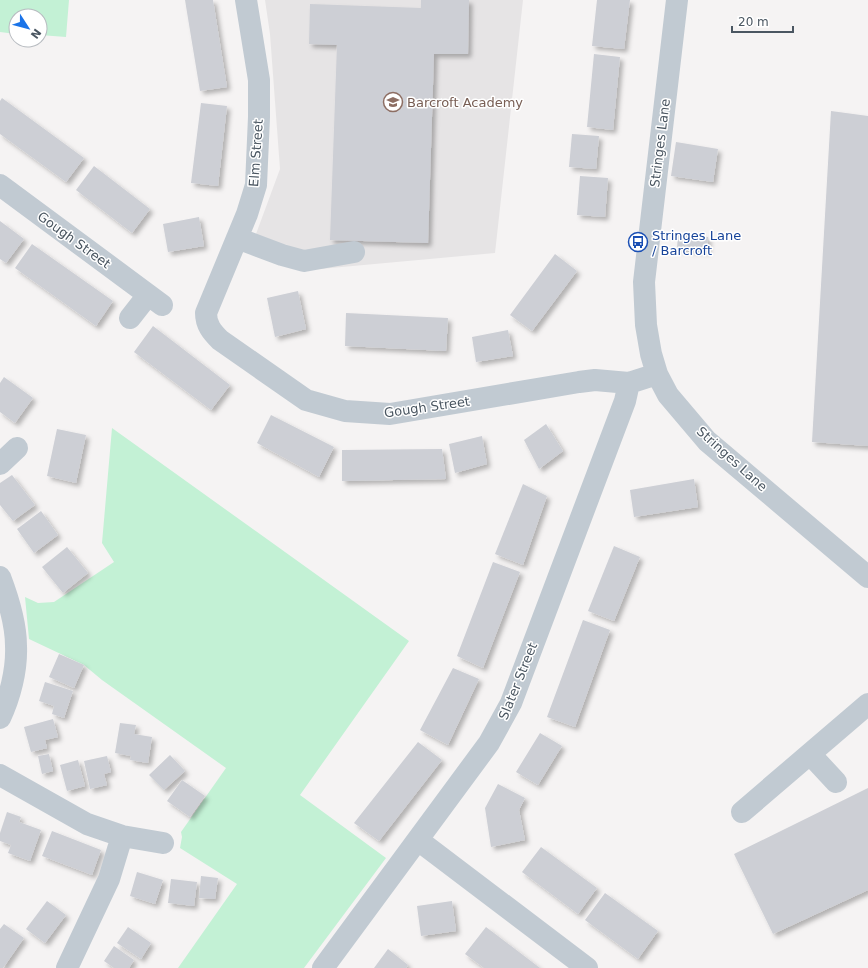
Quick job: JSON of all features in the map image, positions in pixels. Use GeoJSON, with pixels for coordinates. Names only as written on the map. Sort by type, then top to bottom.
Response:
{"type":"FeatureCollection","features":[{"type":"Feature","properties":{"kind":"street","name":"Elm Street"},"geometry":{"type":"LineString","coordinates":[[220,340],[211,331],[206,321],[206,313],[247,214],[256,184],[259,80],[246,0]]}},
{"type":"Feature","properties":{"kind":"street","name":"Stringes Lane"},"geometry":{"type":"LineString","coordinates":[[677,0],[644,282],[646,325],[651,354],[668,395],[707,441],[868,577]]}},
{"type":"Feature","properties":{"kind":"street","name":"Gough Street"},"geometry":{"type":"LineString","coordinates":[[0,185],[155,300],[130,318]]}},
{"type":"Feature","properties":{"kind":"street"},"geometry":{"type":"LineString","coordinates":[[237,238],[282,255],[304,260],[354,252]]}},
{"type":"Feature","properties":{"kind":"street","name":"Gough Street"},"geometry":{"type":"LineString","coordinates":[[220,340],[306,400],[345,411],[390,414],[579,382],[595,380],[629,383]]}},
{"type":"Feature","properties":{"kind":"street"},"geometry":{"type":"LineString","coordinates":[[629,383],[658,374]]}},
{"type":"Feature","properties":{"kind":"street","name":"Slater Street"},"geometry":{"type":"LineString","coordinates":[[323,968],[489,744],[511,703],[625,401],[629,383]]}},
{"type":"Feature","properties":{"kind":"street"},"geometry":{"type":"LineString","coordinates":[[0,464],[17,448]]}},
{"type":"Feature","properties":{"kind":"street"},"geometry":{"type":"LineString","coordinates":[[0,577],[11,610],[16,646],[7,662],[13,678],[0,718]]}},
{"type":"Feature","properties":{"kind":"street"},"geometry":{"type":"LineString","coordinates":[[742,812],[868,704]]}},
{"type":"Feature","properties":{"kind":"street"},"geometry":{"type":"LineString","coordinates":[[810,754],[836,782]]}},
{"type":"Feature","properties":{"kind":"street"},"geometry":{"type":"LineString","coordinates":[[0,775],[87,824],[122,836],[163,843]]}},
{"type":"Feature","properties":{"kind":"street"},"geometry":{"type":"LineString","coordinates":[[67,968],[109,880],[122,836]]}},
{"type":"Feature","properties":{"kind":"street"},"geometry":{"type":"LineString","coordinates":[[418,840],[587,968]]}},
{"type":"Feature","properties":{"kind":"shaded area","name":"Barcroft Academy"},"geometry":{"type":"Polygon","coordinates":[[[265,0],[523,0],[495,253],[320,269],[256,234],[280,169],[270,34],[265,0]]]}},
{"type":"Feature","properties":{"kind":"green space"},"geometry":{"type":"Polygon","coordinates":[[[0,0],[69,0],[66,37],[48,36],[48,8],[8,8],[8,33],[0,32],[0,0]]]}},
{"type":"Feature","properties":{"kind":"green space"},"geometry":{"type":"Polygon","coordinates":[[[112,428],[409,641],[300,795],[386,858],[304,968],[178,968],[237,884],[180,848],[182,837],[181,832],[226,768],[102,680],[84,665],[29,639],[25,597],[38,603],[54,602],[114,562],[102,543],[112,428]]]}},
{"type":"Feature","properties":{"kind":"building"},"geometry":{"type":"Polygon","coordinates":[[[185,0],[213,0],[227,87],[200,91],[185,0]]]}},
{"type":"Feature","properties":{"kind":"building"},"geometry":{"type":"Polygon","coordinates":[[[421,0],[469,0],[468,54],[434,54],[428,243],[330,240],[337,45],[309,44],[310,4],[421,8],[421,0]]]}},
{"type":"Feature","properties":{"kind":"building"},"geometry":{"type":"Polygon","coordinates":[[[597,0],[630,0],[624,49],[592,46],[597,0]]]}},
{"type":"Feature","properties":{"kind":"building"},"geometry":{"type":"Polygon","coordinates":[[[594,54],[620,57],[613,130],[587,127],[594,54]]]}},
{"type":"Feature","properties":{"kind":"building"},"geometry":{"type":"Polygon","coordinates":[[[2,98],[84,158],[66,182],[0,134],[0,101],[2,98]]]}},
{"type":"Feature","properties":{"kind":"building"},"geometry":{"type":"Polygon","coordinates":[[[201,103],[227,106],[218,186],[191,183],[201,103]]]}},
{"type":"Feature","properties":{"kind":"building"},"geometry":{"type":"Polygon","coordinates":[[[831,111],[868,116],[868,446],[812,442],[831,111]]]}},
{"type":"Feature","properties":{"kind":"building"},"geometry":{"type":"Polygon","coordinates":[[[572,134],[599,136],[596,169],[569,167],[572,134]]]}},
{"type":"Feature","properties":{"kind":"building"},"geometry":{"type":"Polygon","coordinates":[[[676,142],[718,149],[713,182],[671,176],[676,142]]]}},
{"type":"Feature","properties":{"kind":"building"},"geometry":{"type":"Polygon","coordinates":[[[94,166],[150,209],[132,233],[76,190],[94,166]]]}},
{"type":"Feature","properties":{"kind":"building"},"geometry":{"type":"Polygon","coordinates":[[[580,176],[608,178],[605,217],[577,215],[580,176]]]}},
{"type":"Feature","properties":{"kind":"building"},"geometry":{"type":"Polygon","coordinates":[[[199,217],[204,246],[168,252],[163,224],[199,217]]]}},
{"type":"Feature","properties":{"kind":"building"},"geometry":{"type":"Polygon","coordinates":[[[0,221],[24,239],[6,263],[0,259],[0,221]]]}},
{"type":"Feature","properties":{"kind":"building"},"geometry":{"type":"Polygon","coordinates":[[[678,234],[708,237],[707,251],[677,249],[678,234]]]}},
{"type":"Feature","properties":{"kind":"building"},"geometry":{"type":"Polygon","coordinates":[[[32,244],[113,301],[96,326],[15,268],[32,244]]]}},
{"type":"Feature","properties":{"kind":"building"},"geometry":{"type":"Polygon","coordinates":[[[555,254],[577,271],[532,331],[510,315],[555,254]]]}},
{"type":"Feature","properties":{"kind":"building"},"geometry":{"type":"Polygon","coordinates":[[[298,291],[306,329],[275,337],[267,298],[298,291]]]}},
{"type":"Feature","properties":{"kind":"building"},"geometry":{"type":"Polygon","coordinates":[[[346,313],[448,318],[446,351],[345,346],[346,313]]]}},
{"type":"Feature","properties":{"kind":"building"},"geometry":{"type":"Polygon","coordinates":[[[153,326],[230,385],[211,410],[134,352],[153,326]]]}},
{"type":"Feature","properties":{"kind":"building"},"geometry":{"type":"Polygon","coordinates":[[[508,330],[513,356],[476,362],[472,337],[508,330]]]}},
{"type":"Feature","properties":{"kind":"building"},"geometry":{"type":"Polygon","coordinates":[[[4,377],[33,398],[15,423],[0,412],[0,383],[4,377]]]}},
{"type":"Feature","properties":{"kind":"building"},"geometry":{"type":"Polygon","coordinates":[[[271,415],[334,447],[319,477],[257,443],[271,415]]]}},
{"type":"Feature","properties":{"kind":"building"},"geometry":{"type":"Polygon","coordinates":[[[546,424],[563,451],[539,469],[524,440],[546,424]]]}},
{"type":"Feature","properties":{"kind":"building"},"geometry":{"type":"Polygon","coordinates":[[[57,429],[86,435],[76,483],[47,476],[57,429]]]}},
{"type":"Feature","properties":{"kind":"building"},"geometry":{"type":"Polygon","coordinates":[[[482,436],[487,464],[455,473],[449,444],[482,436]]]}},
{"type":"Feature","properties":{"kind":"building"},"geometry":{"type":"Polygon","coordinates":[[[442,449],[446,479],[342,481],[342,450],[442,449]]]}},
{"type":"Feature","properties":{"kind":"building"},"geometry":{"type":"Polygon","coordinates":[[[12,475],[35,505],[13,521],[0,505],[0,483],[12,475]]]}},
{"type":"Feature","properties":{"kind":"building"},"geometry":{"type":"Polygon","coordinates":[[[694,479],[698,507],[634,517],[630,490],[694,479]]]}},
{"type":"Feature","properties":{"kind":"building"},"geometry":{"type":"Polygon","coordinates":[[[523,484],[547,496],[523,565],[495,554],[523,484]]]}},
{"type":"Feature","properties":{"kind":"building"},"geometry":{"type":"Polygon","coordinates":[[[41,511],[58,535],[34,553],[17,529],[41,511]]]}},
{"type":"Feature","properties":{"kind":"building"},"geometry":{"type":"Polygon","coordinates":[[[614,546],[640,557],[614,621],[588,611],[614,546]]]}},
{"type":"Feature","properties":{"kind":"building"},"geometry":{"type":"Polygon","coordinates":[[[67,547],[88,573],[63,593],[42,567],[67,547]]]}},
{"type":"Feature","properties":{"kind":"building"},"geometry":{"type":"Polygon","coordinates":[[[493,562],[520,572],[483,668],[457,656],[493,562]]]}},
{"type":"Feature","properties":{"kind":"building"},"geometry":{"type":"Polygon","coordinates":[[[583,620],[610,630],[575,727],[547,717],[583,620]]]}},
{"type":"Feature","properties":{"kind":"building"},"geometry":{"type":"Polygon","coordinates":[[[59,654],[84,665],[74,688],[49,677],[59,654]]]}},
{"type":"Feature","properties":{"kind":"building"},"geometry":{"type":"Polygon","coordinates":[[[453,668],[479,679],[448,745],[420,730],[453,668]]]}},
{"type":"Feature","properties":{"kind":"building"},"geometry":{"type":"Polygon","coordinates":[[[45,682],[73,691],[64,718],[52,714],[54,706],[39,701],[45,682]]]}},
{"type":"Feature","properties":{"kind":"building"},"geometry":{"type":"Polygon","coordinates":[[[53,719],[58,737],[45,740],[47,748],[31,752],[24,727],[53,719]]]}},
{"type":"Feature","properties":{"kind":"building"},"geometry":{"type":"Polygon","coordinates":[[[120,723],[136,725],[134,734],[152,737],[148,763],[130,760],[131,756],[115,753],[120,723]]]}},
{"type":"Feature","properties":{"kind":"building"},"geometry":{"type":"Polygon","coordinates":[[[540,733],[562,746],[538,785],[516,772],[540,733]]]}},
{"type":"Feature","properties":{"kind":"building"},"geometry":{"type":"Polygon","coordinates":[[[418,742],[442,760],[379,841],[354,823],[418,742]]]}},
{"type":"Feature","properties":{"kind":"building"},"geometry":{"type":"Polygon","coordinates":[[[49,754],[53,771],[42,774],[38,756],[49,754]]]}},
{"type":"Feature","properties":{"kind":"building"},"geometry":{"type":"Polygon","coordinates":[[[170,755],[185,771],[164,790],[149,775],[170,755]]]}},
{"type":"Feature","properties":{"kind":"building"},"geometry":{"type":"Polygon","coordinates":[[[107,756],[111,772],[104,774],[107,785],[90,789],[84,761],[107,756]]]}},
{"type":"Feature","properties":{"kind":"building"},"geometry":{"type":"Polygon","coordinates":[[[78,760],[85,786],[67,791],[60,765],[78,760]]]}},
{"type":"Feature","properties":{"kind":"building"},"geometry":{"type":"Polygon","coordinates":[[[182,780],[205,796],[190,817],[167,801],[182,780]]]}},
{"type":"Feature","properties":{"kind":"building"},"geometry":{"type":"Polygon","coordinates":[[[498,784],[525,798],[519,810],[525,840],[491,847],[485,808],[498,784]]]}},
{"type":"Feature","properties":{"kind":"building"},"geometry":{"type":"Polygon","coordinates":[[[868,788],[868,890],[773,934],[734,854],[868,788]]]}},
{"type":"Feature","properties":{"kind":"building"},"geometry":{"type":"Polygon","coordinates":[[[7,812],[21,817],[19,822],[41,830],[30,861],[8,853],[11,845],[0,841],[0,833],[7,812]]]}},
{"type":"Feature","properties":{"kind":"building"},"geometry":{"type":"Polygon","coordinates":[[[52,831],[101,850],[92,875],[42,856],[52,831]]]}},
{"type":"Feature","properties":{"kind":"building"},"geometry":{"type":"Polygon","coordinates":[[[541,847],[597,888],[578,914],[522,872],[541,847]]]}},
{"type":"Feature","properties":{"kind":"building"},"geometry":{"type":"Polygon","coordinates":[[[137,872],[163,880],[155,904],[130,896],[137,872]]]}},
{"type":"Feature","properties":{"kind":"building"},"geometry":{"type":"Polygon","coordinates":[[[201,876],[218,878],[215,899],[199,898],[201,876]]]}},
{"type":"Feature","properties":{"kind":"building"},"geometry":{"type":"Polygon","coordinates":[[[171,879],[197,882],[194,906],[168,903],[171,879]]]}},
{"type":"Feature","properties":{"kind":"building"},"geometry":{"type":"Polygon","coordinates":[[[605,893],[658,931],[638,959],[585,920],[605,893]]]}},
{"type":"Feature","properties":{"kind":"building"},"geometry":{"type":"Polygon","coordinates":[[[47,901],[66,915],[45,943],[26,929],[47,901]]]}},
{"type":"Feature","properties":{"kind":"building"},"geometry":{"type":"Polygon","coordinates":[[[452,901],[456,931],[421,936],[417,906],[452,901]]]}},
{"type":"Feature","properties":{"kind":"building"},"geometry":{"type":"Polygon","coordinates":[[[4,924],[24,938],[3,968],[0,968],[0,929],[4,924]]]}},
{"type":"Feature","properties":{"kind":"building"},"geometry":{"type":"Polygon","coordinates":[[[128,927],[151,943],[141,959],[117,943],[128,927]]]}},
{"type":"Feature","properties":{"kind":"building"},"geometry":{"type":"Polygon","coordinates":[[[486,927],[540,968],[484,968],[465,954],[486,927]]]}},
{"type":"Feature","properties":{"kind":"building"},"geometry":{"type":"Polygon","coordinates":[[[114,946],[134,960],[129,968],[114,968],[104,961],[114,946]]]}},
{"type":"Feature","properties":{"kind":"building"},"geometry":{"type":"Polygon","coordinates":[[[388,949],[408,965],[406,968],[374,968],[388,949]]]}},
{"type":"Feature","properties":{"kind":"place","name":"Barcroft Academy"},"geometry":{"type":"Point","coordinates":[393,102]}},
{"type":"Feature","properties":{"kind":"place","name":"Stringes Lane / Barcroft"},"geometry":{"type":"Point","coordinates":[638,242]}}]}
